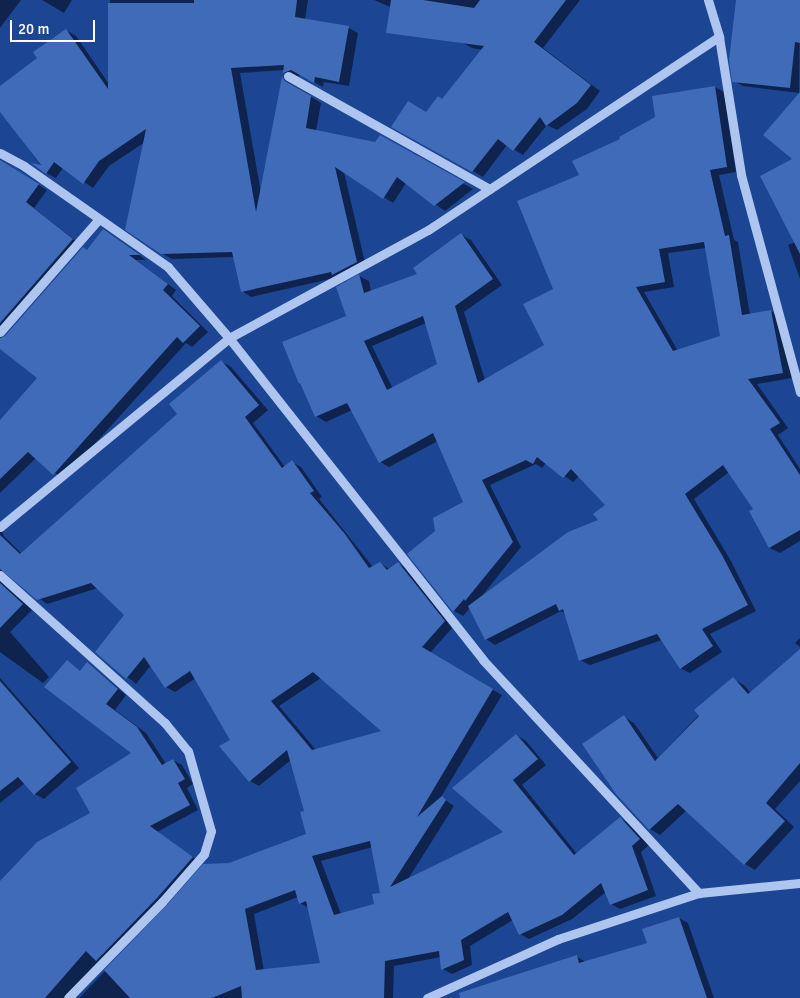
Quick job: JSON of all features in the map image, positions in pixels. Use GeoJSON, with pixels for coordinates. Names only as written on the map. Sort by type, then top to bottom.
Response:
{"type":"FeatureCollection","features":[{"type":"Feature","properties":{"kind":"street"},"geometry":{"type":"LineString","coordinates":[[708,0],[719,37],[741,175],[800,392]]}},
{"type":"Feature","properties":{"kind":"street"},"geometry":{"type":"LineString","coordinates":[[0,527],[229,338],[428,230],[719,37]]}},
{"type":"Feature","properties":{"kind":"street"},"geometry":{"type":"LineString","coordinates":[[288,76],[489,190]]}},
{"type":"Feature","properties":{"kind":"street"},"geometry":{"type":"LineString","coordinates":[[0,153],[24,166],[168,267],[229,338],[483,660],[699,893]]}},
{"type":"Feature","properties":{"kind":"street"},"geometry":{"type":"LineString","coordinates":[[0,332],[99,219]]}},
{"type":"Feature","properties":{"kind":"street"},"geometry":{"type":"LineString","coordinates":[[0,575],[165,723],[188,751],[211,832],[204,854],[162,902],[68,998]]}},
{"type":"Feature","properties":{"kind":"street"},"geometry":{"type":"LineString","coordinates":[[427,998],[558,940],[699,893],[800,884]]}},
{"type":"Feature","properties":{"kind":"building"},"geometry":{"type":"Polygon","coordinates":[[[194,0],[297,0],[295,17],[349,26],[339,82],[315,77],[314,83],[291,70],[283,73],[284,65],[231,68],[256,212],[282,77],[285,81],[311,96],[306,128],[375,142],[380,135],[465,182],[434,206],[397,177],[383,199],[335,167],[357,262],[332,275],[331,272],[241,292],[232,252],[161,254],[125,230],[146,129],[99,161],[83,184],[54,162],[46,174],[31,163],[41,165],[0,112],[0,86],[37,58],[33,52],[66,29],[108,89],[108,3],[194,3],[194,0]]]}},
{"type":"Feature","properties":{"kind":"building"},"geometry":{"type":"Polygon","coordinates":[[[391,0],[423,0],[474,8],[480,0],[566,0],[534,42],[591,85],[577,103],[546,126],[540,117],[513,151],[498,139],[472,172],[391,127],[408,101],[426,112],[438,96],[442,99],[484,46],[386,33],[391,0]]]}},
{"type":"Feature","properties":{"kind":"building"},"geometry":{"type":"Polygon","coordinates":[[[736,0],[800,0],[800,43],[795,42],[790,88],[732,82],[729,60],[736,0]]]}},
{"type":"Feature","properties":{"kind":"building"},"geometry":{"type":"Polygon","coordinates":[[[715,86],[727,167],[710,170],[725,236],[729,235],[742,315],[771,310],[783,373],[748,379],[780,423],[770,429],[800,475],[800,530],[769,548],[749,511],[753,509],[723,465],[685,494],[722,555],[748,605],[702,629],[713,646],[680,669],[657,634],[579,661],[563,609],[559,611],[556,604],[485,640],[468,606],[568,532],[598,520],[593,514],[605,505],[571,469],[563,478],[537,457],[533,464],[526,460],[482,480],[513,542],[465,601],[464,599],[453,612],[407,554],[435,531],[433,518],[463,502],[433,433],[379,463],[347,403],[315,417],[282,342],[346,316],[336,287],[359,274],[364,293],[417,274],[413,268],[461,233],[493,279],[455,306],[478,383],[544,345],[523,304],[553,289],[517,201],[579,175],[572,161],[620,139],[619,137],[655,117],[652,96],[715,86]],[[704,242],[659,249],[665,282],[636,287],[673,351],[720,336],[704,242]],[[423,316],[364,341],[387,390],[437,364],[423,316]]]}},
{"type":"Feature","properties":{"kind":"building"},"geometry":{"type":"Polygon","coordinates":[[[800,92],[800,254],[760,176],[792,159],[763,135],[800,92]]]}},
{"type":"Feature","properties":{"kind":"building"},"geometry":{"type":"Polygon","coordinates":[[[0,160],[39,184],[26,202],[73,239],[0,323],[0,160]]]}},
{"type":"Feature","properties":{"kind":"building"},"geometry":{"type":"Polygon","coordinates":[[[103,229],[140,255],[129,255],[168,284],[163,290],[200,326],[183,343],[177,337],[53,475],[28,452],[0,479],[0,420],[37,378],[0,349],[0,338],[5,336],[83,247],[87,250],[103,229]]]}},
{"type":"Feature","properties":{"kind":"building"},"geometry":{"type":"Polygon","coordinates":[[[221,360],[259,405],[245,417],[282,468],[292,460],[314,491],[310,493],[345,534],[369,568],[380,562],[387,570],[398,562],[445,621],[422,647],[493,689],[417,817],[442,796],[446,800],[390,887],[503,832],[452,788],[516,734],[538,759],[513,780],[574,855],[620,817],[640,839],[632,846],[648,890],[610,905],[601,883],[562,915],[519,935],[508,912],[461,940],[464,960],[441,970],[439,951],[385,961],[384,998],[242,998],[241,986],[212,998],[130,998],[104,970],[166,906],[203,864],[229,863],[306,834],[300,812],[304,811],[287,750],[249,782],[219,746],[230,740],[190,671],[165,688],[144,657],[126,679],[95,652],[124,615],[91,583],[37,600],[0,569],[0,535],[20,554],[177,414],[169,404],[221,360]],[[313,672],[271,701],[312,750],[381,731],[313,672]],[[370,841],[312,856],[334,915],[374,904],[372,894],[380,893],[370,841]],[[295,890],[245,909],[256,970],[320,963],[306,901],[299,904],[295,890]]]}},
{"type":"Feature","properties":{"kind":"building"},"geometry":{"type":"Polygon","coordinates":[[[0,583],[23,604],[0,628],[0,583]]]}},
{"type":"Feature","properties":{"kind":"building"},"geometry":{"type":"Polygon","coordinates":[[[800,649],[800,763],[766,803],[785,821],[744,865],[678,804],[649,830],[616,794],[582,744],[624,715],[655,761],[699,716],[694,710],[733,677],[748,694],[800,649]]]}},
{"type":"Feature","properties":{"kind":"building"},"geometry":{"type":"Polygon","coordinates":[[[67,660],[80,671],[87,662],[118,689],[106,704],[137,727],[162,765],[173,759],[185,779],[178,783],[190,805],[150,826],[193,857],[157,898],[96,961],[86,951],[45,998],[0,998],[0,881],[37,842],[90,813],[76,788],[131,753],[44,687],[67,660]]]}},
{"type":"Feature","properties":{"kind":"building"},"geometry":{"type":"Polygon","coordinates":[[[0,681],[71,762],[34,795],[18,777],[0,791],[0,681]]]}},
{"type":"Feature","properties":{"kind":"building"},"geometry":{"type":"Polygon","coordinates":[[[679,917],[707,998],[460,998],[459,993],[577,955],[579,963],[647,943],[642,929],[679,917]]]}}]}
